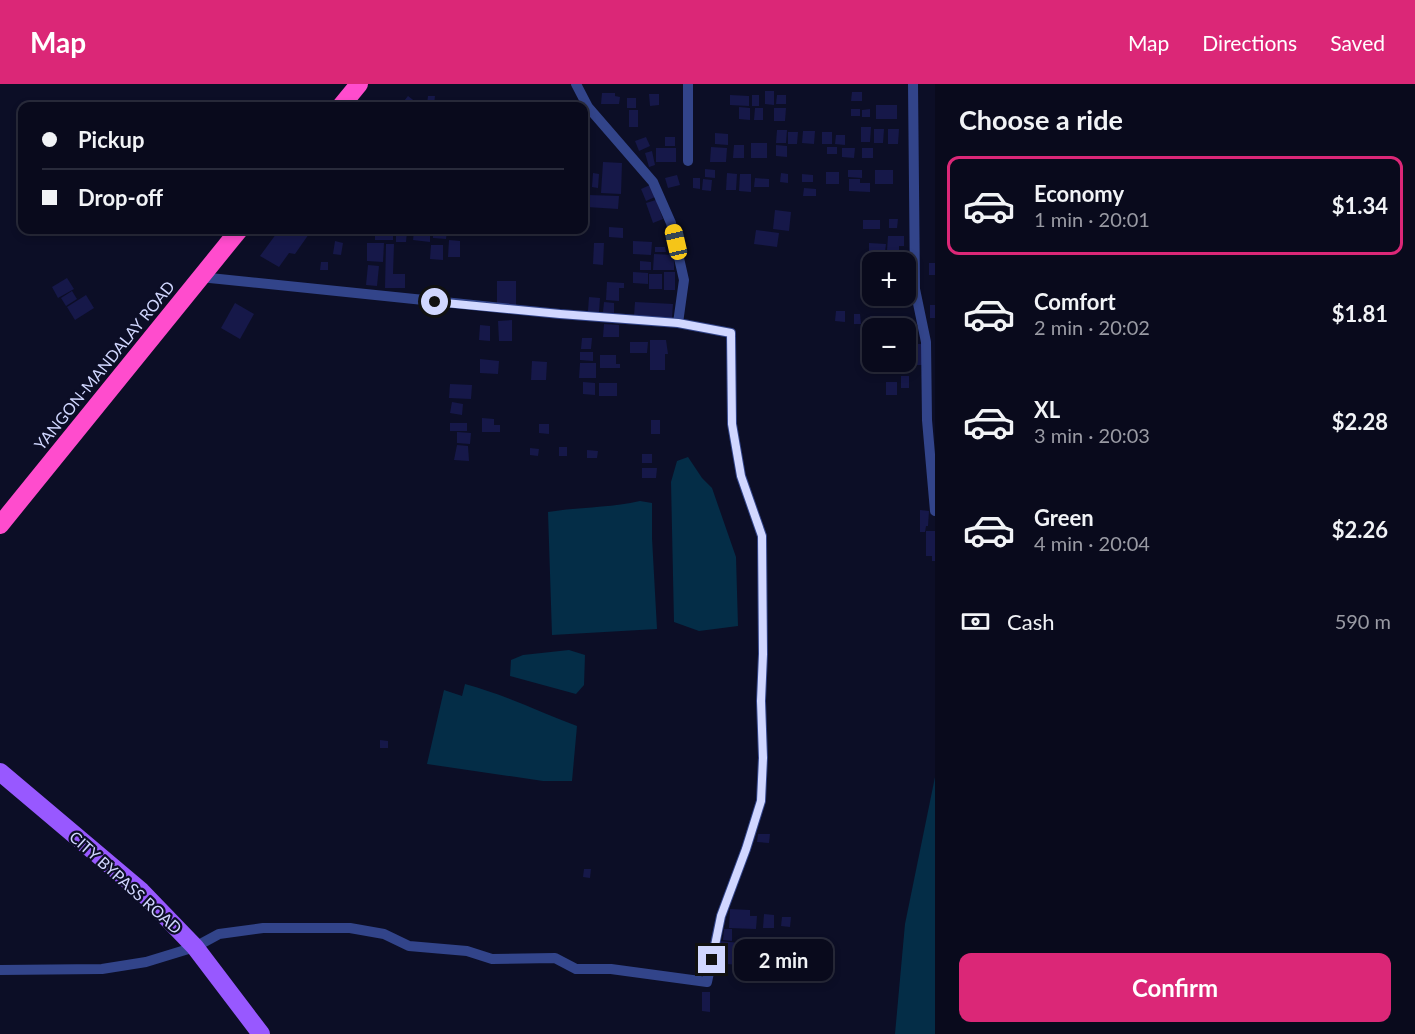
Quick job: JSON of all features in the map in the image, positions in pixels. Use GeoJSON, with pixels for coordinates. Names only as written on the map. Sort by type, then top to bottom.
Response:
{"type":"FeatureCollection","features":[{"type":"Feature","properties":{"kind":"highway"},"geometry":{"type":"LineString","coordinates":[[343,102],[359,84]]}},
{"type":"Feature","properties":{"kind":"highway","name":"YANGON-MANDALAY ROAD"},"geometry":{"type":"LineString","coordinates":[[0,525],[236,234]]}},
{"type":"Feature","properties":{"kind":"main road","name":"CITY BYPASS ROAD"},"geometry":{"type":"LineString","coordinates":[[0,772],[141,891],[195,947],[261,1034]]}},
{"type":"Feature","properties":{"kind":"street"},"geometry":{"type":"LineString","coordinates":[[576,84],[585,102]]}},
{"type":"Feature","properties":{"kind":"street"},"geometry":{"type":"LineString","coordinates":[[688,84],[688,161]]}},
{"type":"Feature","properties":{"kind":"street"},"geometry":{"type":"LineString","coordinates":[[913,84],[915,289],[927,342],[927,420],[935,511]]}},
{"type":"Feature","properties":{"kind":"street"},"geometry":{"type":"LineString","coordinates":[[588,107],[653,182],[671,223],[684,280],[678,323]]}},
{"type":"Feature","properties":{"kind":"street"},"geometry":{"type":"LineString","coordinates":[[0,970],[102,969],[146,962],[195,947],[219,934],[262,928],[350,928],[384,934],[409,946],[467,951],[492,959],[555,958],[576,969],[611,969],[707,982],[721,916],[761,801],[763,758],[762,536],[741,476],[732,424],[731,333],[678,323],[560,314],[200,277]]}},
{"type":"Feature","properties":{"kind":"water"},"geometry":{"type":"Polygon","coordinates":[[[688,457],[712,488],[736,557],[738,626],[699,631],[674,622],[671,482],[677,461],[688,457]]]}},
{"type":"Feature","properties":{"kind":"water"},"geometry":{"type":"Polygon","coordinates":[[[640,501],[652,503],[657,629],[552,635],[548,512],[640,501]]]}},
{"type":"Feature","properties":{"kind":"water"},"geometry":{"type":"Polygon","coordinates":[[[569,650],[585,655],[584,685],[576,694],[510,676],[511,660],[523,655],[569,650]]]}},
{"type":"Feature","properties":{"kind":"water"},"geometry":{"type":"Polygon","coordinates":[[[465,684],[577,726],[572,781],[543,781],[427,764],[444,690],[462,696],[465,684]]]}},
{"type":"Feature","properties":{"kind":"water"},"geometry":{"type":"Polygon","coordinates":[[[935,777],[935,1034],[895,1034],[905,924],[935,777]]]}},
{"type":"Feature","properties":{"kind":"building"},"geometry":{"type":"Polygon","coordinates":[[[765,91],[774,91],[774,105],[765,104],[765,91]]]}},
{"type":"Feature","properties":{"kind":"building"},"geometry":{"type":"Polygon","coordinates":[[[852,92],[862,92],[862,101],[851,101],[852,92]]]}},
{"type":"Feature","properties":{"kind":"building"},"geometry":{"type":"Polygon","coordinates":[[[602,93],[615,93],[615,96],[620,97],[619,104],[601,104],[602,93]]]}},
{"type":"Feature","properties":{"kind":"building"},"geometry":{"type":"Polygon","coordinates":[[[649,94],[659,94],[659,105],[650,106],[649,94]]]}},
{"type":"Feature","properties":{"kind":"building"},"geometry":{"type":"Polygon","coordinates":[[[730,95],[749,96],[749,106],[730,105],[730,95]]]}},
{"type":"Feature","properties":{"kind":"building"},"geometry":{"type":"Polygon","coordinates":[[[752,95],[759,95],[759,106],[752,106],[752,95]]]}},
{"type":"Feature","properties":{"kind":"building"},"geometry":{"type":"Polygon","coordinates":[[[777,95],[786,95],[786,104],[776,104],[777,95]]]}},
{"type":"Feature","properties":{"kind":"building"},"geometry":{"type":"Polygon","coordinates":[[[408,96],[416,102],[404,102],[408,96]]]}},
{"type":"Feature","properties":{"kind":"building"},"geometry":{"type":"Polygon","coordinates":[[[428,96],[435,96],[434,102],[427,102],[428,96]]]}},
{"type":"Feature","properties":{"kind":"building"},"geometry":{"type":"Polygon","coordinates":[[[627,98],[636,98],[636,108],[627,108],[627,98]]]}},
{"type":"Feature","properties":{"kind":"building"},"geometry":{"type":"Polygon","coordinates":[[[876,105],[897,105],[897,119],[876,119],[876,105]]]}},
{"type":"Feature","properties":{"kind":"building"},"geometry":{"type":"Polygon","coordinates":[[[739,107],[750,108],[750,120],[739,119],[739,107]]]}},
{"type":"Feature","properties":{"kind":"building"},"geometry":{"type":"Polygon","coordinates":[[[755,108],[763,108],[763,120],[754,120],[755,108]]]}},
{"type":"Feature","properties":{"kind":"building"},"geometry":{"type":"Polygon","coordinates":[[[774,108],[786,108],[785,121],[774,121],[774,108]]]}},
{"type":"Feature","properties":{"kind":"building"},"geometry":{"type":"Polygon","coordinates":[[[851,109],[860,109],[860,116],[851,116],[851,109]]]}},
{"type":"Feature","properties":{"kind":"building"},"geometry":{"type":"Polygon","coordinates":[[[870,109],[870,117],[862,117],[862,110],[870,109]]]}},
{"type":"Feature","properties":{"kind":"building"},"geometry":{"type":"Polygon","coordinates":[[[629,110],[638,110],[638,127],[629,127],[629,110]]]}},
{"type":"Feature","properties":{"kind":"building"},"geometry":{"type":"Polygon","coordinates":[[[861,127],[871,127],[870,142],[861,142],[861,127]]]}},
{"type":"Feature","properties":{"kind":"building"},"geometry":{"type":"Polygon","coordinates":[[[874,129],[884,129],[883,143],[874,143],[874,129]]]}},
{"type":"Feature","properties":{"kind":"building"},"geometry":{"type":"Polygon","coordinates":[[[888,129],[899,129],[898,144],[888,144],[888,129]]]}},
{"type":"Feature","properties":{"kind":"building"},"geometry":{"type":"Polygon","coordinates":[[[777,130],[787,130],[786,143],[776,143],[777,130]]]}},
{"type":"Feature","properties":{"kind":"building"},"geometry":{"type":"Polygon","coordinates":[[[803,131],[815,131],[814,144],[802,143],[803,131]]]}},
{"type":"Feature","properties":{"kind":"building"},"geometry":{"type":"Polygon","coordinates":[[[788,132],[798,132],[797,144],[788,144],[788,132]]]}},
{"type":"Feature","properties":{"kind":"building"},"geometry":{"type":"Polygon","coordinates":[[[822,132],[832,132],[832,144],[822,144],[822,132]]]}},
{"type":"Feature","properties":{"kind":"building"},"geometry":{"type":"Polygon","coordinates":[[[715,133],[728,134],[728,145],[715,144],[715,133]]]}},
{"type":"Feature","properties":{"kind":"building"},"geometry":{"type":"Polygon","coordinates":[[[836,135],[845,135],[845,145],[835,144],[836,135]]]}},
{"type":"Feature","properties":{"kind":"building"},"geometry":{"type":"Polygon","coordinates":[[[646,137],[650,146],[639,151],[635,141],[646,137]]]}},
{"type":"Feature","properties":{"kind":"building"},"geometry":{"type":"Polygon","coordinates":[[[665,137],[675,137],[675,146],[665,146],[665,137]]]}},
{"type":"Feature","properties":{"kind":"building"},"geometry":{"type":"Polygon","coordinates":[[[751,143],[767,143],[767,158],[751,158],[751,143]]]}},
{"type":"Feature","properties":{"kind":"building"},"geometry":{"type":"Polygon","coordinates":[[[734,145],[744,145],[744,158],[733,158],[734,145]]]}},
{"type":"Feature","properties":{"kind":"building"},"geometry":{"type":"Polygon","coordinates":[[[776,145],[787,146],[787,157],[776,156],[776,145]]]}},
{"type":"Feature","properties":{"kind":"building"},"geometry":{"type":"Polygon","coordinates":[[[711,147],[727,148],[726,162],[710,162],[711,147]]]}},
{"type":"Feature","properties":{"kind":"building"},"geometry":{"type":"Polygon","coordinates":[[[827,147],[837,147],[837,154],[827,154],[827,147]]]}},
{"type":"Feature","properties":{"kind":"building"},"geometry":{"type":"Polygon","coordinates":[[[656,148],[676,148],[676,162],[656,162],[656,148]]]}},
{"type":"Feature","properties":{"kind":"building"},"geometry":{"type":"Polygon","coordinates":[[[842,148],[855,148],[854,158],[842,157],[842,148]]]}},
{"type":"Feature","properties":{"kind":"building"},"geometry":{"type":"Polygon","coordinates":[[[862,148],[873,148],[873,158],[862,158],[862,148]]]}},
{"type":"Feature","properties":{"kind":"building"},"geometry":{"type":"Polygon","coordinates":[[[652,151],[655,165],[649,167],[645,153],[652,151]]]}},
{"type":"Feature","properties":{"kind":"building"},"geometry":{"type":"Polygon","coordinates":[[[603,162],[622,163],[621,194],[601,193],[603,162]]]}},
{"type":"Feature","properties":{"kind":"building"},"geometry":{"type":"Polygon","coordinates":[[[705,169],[715,170],[715,178],[705,177],[705,169]]]}},
{"type":"Feature","properties":{"kind":"building"},"geometry":{"type":"Polygon","coordinates":[[[848,170],[862,170],[862,178],[848,177],[848,170]]]}},
{"type":"Feature","properties":{"kind":"building"},"geometry":{"type":"Polygon","coordinates":[[[875,170],[893,170],[893,184],[875,184],[875,170]]]}},
{"type":"Feature","properties":{"kind":"building"},"geometry":{"type":"Polygon","coordinates":[[[826,172],[839,172],[839,184],[826,184],[826,172]]]}},
{"type":"Feature","properties":{"kind":"building"},"geometry":{"type":"Polygon","coordinates":[[[593,173],[599,174],[598,188],[592,187],[593,173]]]}},
{"type":"Feature","properties":{"kind":"building"},"geometry":{"type":"Polygon","coordinates":[[[727,173],[737,174],[736,190],[726,190],[727,173]]]}},
{"type":"Feature","properties":{"kind":"building"},"geometry":{"type":"Polygon","coordinates":[[[781,173],[788,174],[788,183],[780,182],[781,173]]]}},
{"type":"Feature","properties":{"kind":"building"},"geometry":{"type":"Polygon","coordinates":[[[740,174],[751,174],[751,192],[739,191],[740,174]]]}},
{"type":"Feature","properties":{"kind":"building"},"geometry":{"type":"Polygon","coordinates":[[[802,174],[813,175],[813,182],[802,182],[802,174]]]}},
{"type":"Feature","properties":{"kind":"building"},"geometry":{"type":"Polygon","coordinates":[[[677,175],[680,185],[668,188],[665,178],[677,175]]]}},
{"type":"Feature","properties":{"kind":"building"},"geometry":{"type":"Polygon","coordinates":[[[693,178],[700,178],[700,189],[693,188],[693,178]]]}},
{"type":"Feature","properties":{"kind":"building"},"geometry":{"type":"Polygon","coordinates":[[[755,178],[769,179],[769,187],[754,187],[755,178]]]}},
{"type":"Feature","properties":{"kind":"building"},"geometry":{"type":"Polygon","coordinates":[[[703,179],[712,180],[711,191],[702,190],[703,179]]]}},
{"type":"Feature","properties":{"kind":"building"},"geometry":{"type":"Polygon","coordinates":[[[849,179],[860,179],[860,183],[870,183],[870,192],[849,191],[849,179]]]}},
{"type":"Feature","properties":{"kind":"building"},"geometry":{"type":"Polygon","coordinates":[[[650,185],[655,197],[646,201],[641,189],[650,185]]]}},
{"type":"Feature","properties":{"kind":"building"},"geometry":{"type":"Polygon","coordinates":[[[804,188],[816,189],[816,196],[803,196],[804,188]]]}},
{"type":"Feature","properties":{"kind":"building"},"geometry":{"type":"Polygon","coordinates":[[[588,195],[619,196],[618,209],[588,207],[588,195]]]}},
{"type":"Feature","properties":{"kind":"building"},"geometry":{"type":"Polygon","coordinates":[[[656,200],[663,219],[653,223],[646,203],[656,200]]]}},
{"type":"Feature","properties":{"kind":"building"},"geometry":{"type":"Polygon","coordinates":[[[775,210],[791,212],[789,231],[773,229],[775,210]]]}},
{"type":"Feature","properties":{"kind":"building"},"geometry":{"type":"Polygon","coordinates":[[[889,219],[898,219],[897,228],[889,228],[889,219]]]}},
{"type":"Feature","properties":{"kind":"building"},"geometry":{"type":"Polygon","coordinates":[[[863,220],[880,220],[880,229],[863,229],[863,220]]]}},
{"type":"Feature","properties":{"kind":"building"},"geometry":{"type":"Polygon","coordinates":[[[609,227],[623,228],[623,238],[609,237],[609,227]]]}},
{"type":"Feature","properties":{"kind":"building"},"geometry":{"type":"Polygon","coordinates":[[[756,230],[779,233],[777,247],[754,244],[756,230]]]}},
{"type":"Feature","properties":{"kind":"building"},"geometry":{"type":"Polygon","coordinates":[[[276,234],[309,234],[295,254],[289,253],[279,267],[260,256],[276,234]]]}},
{"type":"Feature","properties":{"kind":"building"},"geometry":{"type":"Polygon","coordinates":[[[375,234],[393,234],[393,240],[375,240],[375,234]]]}},
{"type":"Feature","properties":{"kind":"building"},"geometry":{"type":"Polygon","coordinates":[[[396,234],[407,234],[406,242],[396,242],[396,234]]]}},
{"type":"Feature","properties":{"kind":"building"},"geometry":{"type":"Polygon","coordinates":[[[414,234],[430,234],[430,242],[413,240],[414,234]]]}},
{"type":"Feature","properties":{"kind":"building"},"geometry":{"type":"Polygon","coordinates":[[[433,234],[447,234],[446,239],[433,238],[433,234]]]}},
{"type":"Feature","properties":{"kind":"building"},"geometry":{"type":"Polygon","coordinates":[[[888,236],[904,236],[904,246],[899,246],[899,251],[887,251],[888,236]]]}},
{"type":"Feature","properties":{"kind":"building"},"geometry":{"type":"Polygon","coordinates":[[[449,240],[460,241],[460,257],[448,257],[449,240]]]}},
{"type":"Feature","properties":{"kind":"building"},"geometry":{"type":"Polygon","coordinates":[[[335,241],[343,243],[341,255],[333,254],[335,241]]]}},
{"type":"Feature","properties":{"kind":"building"},"geometry":{"type":"Polygon","coordinates":[[[633,241],[652,242],[651,255],[633,254],[633,241]]]}},
{"type":"Feature","properties":{"kind":"building"},"geometry":{"type":"Polygon","coordinates":[[[367,243],[384,243],[383,262],[367,261],[367,243]]]}},
{"type":"Feature","properties":{"kind":"building"},"geometry":{"type":"Polygon","coordinates":[[[594,243],[604,243],[603,265],[593,264],[594,243]]]}},
{"type":"Feature","properties":{"kind":"building"},"geometry":{"type":"Polygon","coordinates":[[[869,243],[886,244],[885,252],[869,251],[869,243]]]}},
{"type":"Feature","properties":{"kind":"building"},"geometry":{"type":"Polygon","coordinates":[[[386,244],[394,244],[393,274],[405,274],[405,288],[385,288],[386,244]]]}},
{"type":"Feature","properties":{"kind":"building"},"geometry":{"type":"Polygon","coordinates":[[[431,245],[443,245],[443,260],[430,259],[431,245]]]}},
{"type":"Feature","properties":{"kind":"building"},"geometry":{"type":"Polygon","coordinates":[[[655,247],[665,247],[666,252],[655,252],[655,247]]]}},
{"type":"Feature","properties":{"kind":"building"},"geometry":{"type":"Polygon","coordinates":[[[654,254],[674,255],[674,270],[653,270],[654,254]]]}},
{"type":"Feature","properties":{"kind":"building"},"geometry":{"type":"Polygon","coordinates":[[[640,261],[651,262],[651,270],[640,270],[640,261]]]}},
{"type":"Feature","properties":{"kind":"building"},"geometry":{"type":"Polygon","coordinates":[[[321,262],[328,262],[328,270],[320,270],[321,262]]]}},
{"type":"Feature","properties":{"kind":"building"},"geometry":{"type":"Polygon","coordinates":[[[929,263],[935,263],[935,275],[929,275],[929,263]]]}},
{"type":"Feature","properties":{"kind":"building"},"geometry":{"type":"Polygon","coordinates":[[[368,265],[379,266],[377,286],[366,285],[368,265]]]}},
{"type":"Feature","properties":{"kind":"building"},"geometry":{"type":"Polygon","coordinates":[[[633,272],[648,273],[648,284],[633,283],[633,272]]]}},
{"type":"Feature","properties":{"kind":"building"},"geometry":{"type":"Polygon","coordinates":[[[664,272],[675,272],[675,290],[664,290],[664,272]]]}},
{"type":"Feature","properties":{"kind":"building"},"geometry":{"type":"Polygon","coordinates":[[[649,274],[662,274],[662,289],[649,289],[649,274]]]}},
{"type":"Feature","properties":{"kind":"building"},"geometry":{"type":"Polygon","coordinates":[[[67,278],[74,289],[58,298],[52,287],[67,278]]]}},
{"type":"Feature","properties":{"kind":"building"},"geometry":{"type":"Polygon","coordinates":[[[497,281],[516,281],[516,306],[497,306],[497,281]]]}},
{"type":"Feature","properties":{"kind":"building"},"geometry":{"type":"Polygon","coordinates":[[[607,282],[624,283],[624,288],[619,288],[619,301],[606,300],[607,282]]]}},
{"type":"Feature","properties":{"kind":"building"},"geometry":{"type":"Polygon","coordinates":[[[72,291],[77,299],[66,306],[61,298],[72,291]]]}},
{"type":"Feature","properties":{"kind":"building"},"geometry":{"type":"Polygon","coordinates":[[[86,295],[94,308],[75,320],[67,307],[86,295]]]}},
{"type":"Feature","properties":{"kind":"building"},"geometry":{"type":"Polygon","coordinates":[[[589,297],[600,298],[599,312],[588,311],[589,297]]]}},
{"type":"Feature","properties":{"kind":"building"},"geometry":{"type":"Polygon","coordinates":[[[604,302],[614,303],[614,313],[603,312],[604,302]]]}},
{"type":"Feature","properties":{"kind":"building"},"geometry":{"type":"Polygon","coordinates":[[[635,302],[673,304],[672,318],[634,316],[635,302]]]}},
{"type":"Feature","properties":{"kind":"building"},"geometry":{"type":"Polygon","coordinates":[[[235,303],[254,314],[240,339],[221,328],[235,303]]]}},
{"type":"Feature","properties":{"kind":"building"},"geometry":{"type":"Polygon","coordinates":[[[930,305],[935,305],[935,318],[930,318],[930,305]]]}},
{"type":"Feature","properties":{"kind":"building"},"geometry":{"type":"Polygon","coordinates":[[[836,311],[845,311],[845,322],[835,321],[836,311]]]}},
{"type":"Feature","properties":{"kind":"building"},"geometry":{"type":"Polygon","coordinates":[[[854,314],[860,314],[861,324],[854,324],[854,314]]]}},
{"type":"Feature","properties":{"kind":"building"},"geometry":{"type":"Polygon","coordinates":[[[512,320],[512,341],[499,341],[498,321],[512,320]]]}},
{"type":"Feature","properties":{"kind":"building"},"geometry":{"type":"Polygon","coordinates":[[[604,324],[619,325],[619,337],[603,337],[604,324]]]}},
{"type":"Feature","properties":{"kind":"building"},"geometry":{"type":"Polygon","coordinates":[[[480,325],[490,326],[490,341],[479,340],[480,325]]]}},
{"type":"Feature","properties":{"kind":"building"},"geometry":{"type":"Polygon","coordinates":[[[582,338],[592,338],[591,349],[581,349],[582,338]]]}},
{"type":"Feature","properties":{"kind":"building"},"geometry":{"type":"Polygon","coordinates":[[[650,340],[666,340],[668,354],[665,354],[665,370],[650,370],[650,340]]]}},
{"type":"Feature","properties":{"kind":"building"},"geometry":{"type":"Polygon","coordinates":[[[630,342],[648,342],[647,353],[630,353],[630,342]]]}},
{"type":"Feature","properties":{"kind":"building"},"geometry":{"type":"Polygon","coordinates":[[[916,344],[924,344],[924,365],[916,365],[916,344]]]}},
{"type":"Feature","properties":{"kind":"building"},"geometry":{"type":"Polygon","coordinates":[[[580,352],[593,352],[593,361],[580,360],[580,352]]]}},
{"type":"Feature","properties":{"kind":"building"},"geometry":{"type":"Polygon","coordinates":[[[600,355],[616,355],[616,364],[620,364],[620,368],[600,368],[600,355]]]}},
{"type":"Feature","properties":{"kind":"building"},"geometry":{"type":"Polygon","coordinates":[[[480,359],[499,361],[498,374],[480,373],[480,359]]]}},
{"type":"Feature","properties":{"kind":"building"},"geometry":{"type":"Polygon","coordinates":[[[532,361],[547,362],[546,380],[531,380],[532,361]]]}},
{"type":"Feature","properties":{"kind":"building"},"geometry":{"type":"Polygon","coordinates":[[[580,363],[596,363],[596,378],[579,378],[580,363]]]}},
{"type":"Feature","properties":{"kind":"building"},"geometry":{"type":"Polygon","coordinates":[[[901,376],[909,376],[909,388],[901,388],[901,376]]]}},
{"type":"Feature","properties":{"kind":"building"},"geometry":{"type":"Polygon","coordinates":[[[583,382],[595,383],[595,395],[583,394],[583,382]]]}},
{"type":"Feature","properties":{"kind":"building"},"geometry":{"type":"Polygon","coordinates":[[[886,382],[897,382],[897,395],[886,395],[886,382]]]}},
{"type":"Feature","properties":{"kind":"building"},"geometry":{"type":"Polygon","coordinates":[[[599,383],[617,383],[617,396],[599,396],[599,383]]]}},
{"type":"Feature","properties":{"kind":"building"},"geometry":{"type":"Polygon","coordinates":[[[450,384],[472,385],[471,399],[449,398],[450,384]]]}},
{"type":"Feature","properties":{"kind":"building"},"geometry":{"type":"Polygon","coordinates":[[[452,402],[463,404],[462,415],[450,413],[452,402]]]}},
{"type":"Feature","properties":{"kind":"building"},"geometry":{"type":"Polygon","coordinates":[[[482,418],[494,419],[494,425],[500,425],[500,432],[482,432],[482,418]]]}},
{"type":"Feature","properties":{"kind":"building"},"geometry":{"type":"Polygon","coordinates":[[[651,420],[660,420],[660,434],[651,434],[651,420]]]}},
{"type":"Feature","properties":{"kind":"building"},"geometry":{"type":"Polygon","coordinates":[[[450,423],[467,423],[467,431],[450,431],[450,423]]]}},
{"type":"Feature","properties":{"kind":"building"},"geometry":{"type":"Polygon","coordinates":[[[539,424],[549,424],[549,434],[539,433],[539,424]]]}},
{"type":"Feature","properties":{"kind":"building"},"geometry":{"type":"Polygon","coordinates":[[[457,432],[471,433],[470,444],[457,443],[457,432]]]}},
{"type":"Feature","properties":{"kind":"building"},"geometry":{"type":"Polygon","coordinates":[[[457,445],[468,446],[469,461],[454,460],[457,445]]]}},
{"type":"Feature","properties":{"kind":"building"},"geometry":{"type":"Polygon","coordinates":[[[559,447],[567,447],[567,456],[559,456],[559,447]]]}},
{"type":"Feature","properties":{"kind":"building"},"geometry":{"type":"Polygon","coordinates":[[[530,448],[539,449],[538,456],[530,455],[530,448]]]}},
{"type":"Feature","properties":{"kind":"building"},"geometry":{"type":"Polygon","coordinates":[[[587,450],[598,451],[597,458],[587,458],[587,450]]]}},
{"type":"Feature","properties":{"kind":"building"},"geometry":{"type":"Polygon","coordinates":[[[642,454],[652,454],[652,463],[642,463],[642,454]]]}},
{"type":"Feature","properties":{"kind":"building"},"geometry":{"type":"Polygon","coordinates":[[[642,468],[657,468],[656,478],[642,478],[642,468]]]}},
{"type":"Feature","properties":{"kind":"building"},"geometry":{"type":"Polygon","coordinates":[[[920,510],[929,511],[928,526],[925,532],[920,532],[920,510]]]}},
{"type":"Feature","properties":{"kind":"building"},"geometry":{"type":"Polygon","coordinates":[[[926,531],[935,531],[935,561],[932,561],[932,556],[926,556],[926,531]]]}},
{"type":"Feature","properties":{"kind":"building"},"geometry":{"type":"Polygon","coordinates":[[[380,740],[388,741],[388,748],[380,748],[380,740]]]}},
{"type":"Feature","properties":{"kind":"building"},"geometry":{"type":"Polygon","coordinates":[[[758,834],[770,834],[769,843],[757,842],[758,834]]]}},
{"type":"Feature","properties":{"kind":"building"},"geometry":{"type":"Polygon","coordinates":[[[584,869],[591,869],[590,878],[583,877],[584,869]]]}},
{"type":"Feature","properties":{"kind":"building"},"geometry":{"type":"Polygon","coordinates":[[[730,909],[750,910],[750,916],[757,916],[756,929],[729,928],[730,909]]]}},
{"type":"Feature","properties":{"kind":"building"},"geometry":{"type":"Polygon","coordinates":[[[764,914],[774,915],[774,928],[763,928],[764,914]]]}},
{"type":"Feature","properties":{"kind":"building"},"geometry":{"type":"Polygon","coordinates":[[[782,917],[791,917],[790,927],[781,926],[782,917]]]}},
{"type":"Feature","properties":{"kind":"building"},"geometry":{"type":"Polygon","coordinates":[[[724,929],[732,929],[732,941],[723,940],[724,929]]]}},
{"type":"Feature","properties":{"kind":"building"},"geometry":{"type":"Polygon","coordinates":[[[719,941],[740,943],[738,965],[717,963],[719,941]]]}},
{"type":"Feature","properties":{"kind":"building"},"geometry":{"type":"Polygon","coordinates":[[[742,956],[757,957],[756,977],[741,976],[742,956]]]}},
{"type":"Feature","properties":{"kind":"building"},"geometry":{"type":"Polygon","coordinates":[[[702,992],[710,992],[710,1012],[702,1011],[702,992]]]}},
{"type":"Feature","properties":{"kind":"route"},"geometry":{"type":"LineString","coordinates":[[435,302],[678,323],[731,333],[732,424],[741,476],[762,536],[763,758],[761,801],[721,916],[712,960]]}}]}
